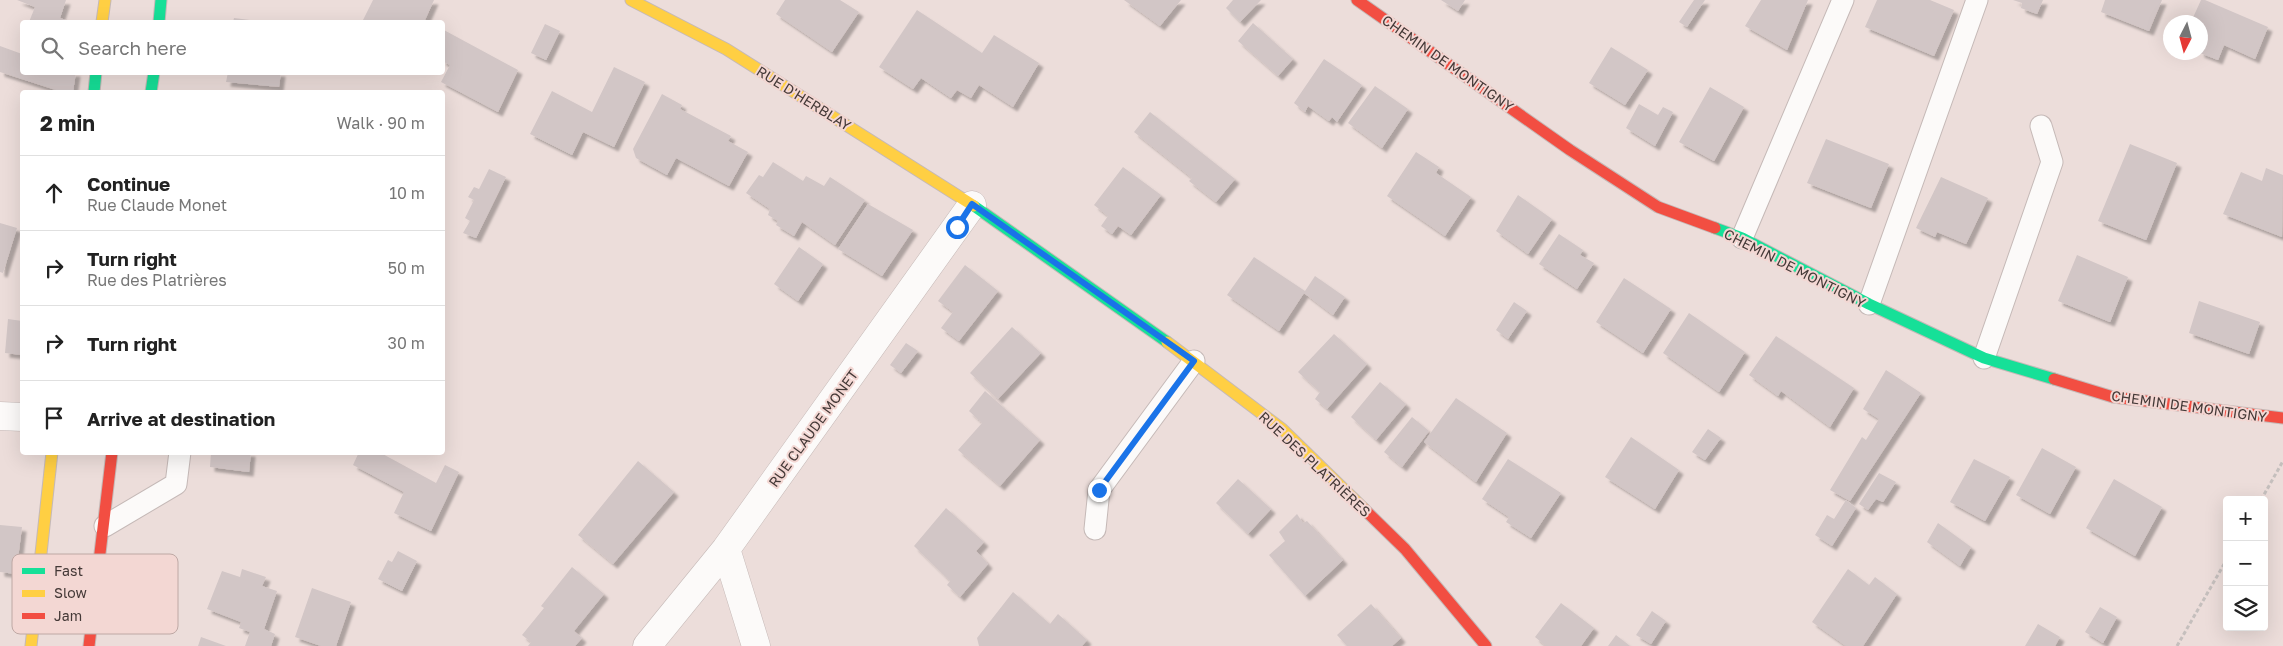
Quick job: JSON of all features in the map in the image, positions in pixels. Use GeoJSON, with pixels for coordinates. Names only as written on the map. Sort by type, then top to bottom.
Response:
{"type":"FeatureCollection","features":[{"type":"Feature","properties":{"kind":"main road"},"geometry":{"type":"LineString","coordinates":[[102,20],[105,0]]}},
{"type":"Feature","properties":{"kind":"main road"},"geometry":{"type":"LineString","coordinates":[[159,20],[162,0]]}},
{"type":"Feature","properties":{"kind":"main road","name":"RUE D'HERBLAY"},"geometry":{"type":"LineString","coordinates":[[631,0],[726,49],[972,204]]}},
{"type":"Feature","properties":{"kind":"main road","name":"CHEMIN DE MONTIGNY"},"geometry":{"type":"LineString","coordinates":[[1357,0],[1570,150],[1658,207],[1742,238],[1868,304],[1984,358],[2112,397],[2283,418]]}},
{"type":"Feature","properties":{"kind":"main road"},"geometry":{"type":"LineString","coordinates":[[94,90],[96,75]]}},
{"type":"Feature","properties":{"kind":"main road"},"geometry":{"type":"LineString","coordinates":[[151,90],[154,75]]}},
{"type":"Feature","properties":{"kind":"main road","name":"RUE DES PLATRIÈRES"},"geometry":{"type":"LineString","coordinates":[[972,204],[1194,361],[1282,429],[1405,550],[1486,646]]}},
{"type":"Feature","properties":{"kind":"main road"},"geometry":{"type":"LineString","coordinates":[[41,554],[52,455]]}},
{"type":"Feature","properties":{"kind":"main road"},"geometry":{"type":"LineString","coordinates":[[100,554],[112,455]]}},
{"type":"Feature","properties":{"kind":"street","name":"RUE CLAUDE MONET"},"geometry":{"type":"LineString","coordinates":[[647,646],[726,549],[972,204]]}},
{"type":"Feature","properties":{"kind":"street"},"geometry":{"type":"LineString","coordinates":[[0,416],[20,417]]}},
{"type":"Feature","properties":{"kind":"street"},"geometry":{"type":"LineString","coordinates":[[726,549],[756,646]]}},
{"type":"Feature","properties":{"kind":"lane"},"geometry":{"type":"LineString","coordinates":[[1742,238],[1844,0]]}},
{"type":"Feature","properties":{"kind":"lane"},"geometry":{"type":"LineString","coordinates":[[1868,304],[1978,0]]}},
{"type":"Feature","properties":{"kind":"lane"},"geometry":{"type":"LineString","coordinates":[[1984,358],[2052,162],[2041,126]]}},
{"type":"Feature","properties":{"kind":"lane"},"geometry":{"type":"LineString","coordinates":[[1095,529],[1099,490],[1194,361]]}},
{"type":"Feature","properties":{"kind":"lane"},"geometry":{"type":"LineString","coordinates":[[104,526],[176,484],[180,455]]}},
{"type":"Feature","properties":{"kind":"path"},"geometry":{"type":"LineString","coordinates":[[2263,496],[2283,460]]}},
{"type":"Feature","properties":{"kind":"path"},"geometry":{"type":"LineString","coordinates":[[2177,646],[2223,566]]}},
{"type":"Feature","properties":{"kind":"building"},"geometry":{"type":"Polygon","coordinates":[[[17,0],[66,0],[60,18],[66,20],[30,20],[35,7],[17,0]]]}},
{"type":"Feature","properties":{"kind":"building"},"geometry":{"type":"Polygon","coordinates":[[[373,0],[434,0],[425,20],[363,20],[373,0]]]}},
{"type":"Feature","properties":{"kind":"building"},"geometry":{"type":"Polygon","coordinates":[[[785,0],[840,0],[859,12],[832,52],[776,14],[785,0]]]}},
{"type":"Feature","properties":{"kind":"building"},"geometry":{"type":"Polygon","coordinates":[[[1124,0],[1181,0],[1160,26],[1124,0]]]}},
{"type":"Feature","properties":{"kind":"building"},"geometry":{"type":"Polygon","coordinates":[[[1233,0],[1261,0],[1240,22],[1226,8],[1233,0]]]}},
{"type":"Feature","properties":{"kind":"building"},"geometry":{"type":"Polygon","coordinates":[[[1441,0],[1465,0],[1458,11],[1441,0]]]}},
{"type":"Feature","properties":{"kind":"building"},"geometry":{"type":"Polygon","coordinates":[[[1694,0],[1705,0],[1687,27],[1679,22],[1694,0]]]}},
{"type":"Feature","properties":{"kind":"building"},"geometry":{"type":"Polygon","coordinates":[[[1761,0],[1808,0],[1787,50],[1745,26],[1761,0]]]}},
{"type":"Feature","properties":{"kind":"building"},"geometry":{"type":"Polygon","coordinates":[[[1877,0],[1930,0],[1954,10],[1934,56],[1865,27],[1877,0]]]}},
{"type":"Feature","properties":{"kind":"building"},"geometry":{"type":"Polygon","coordinates":[[[2013,0],[2043,0],[2037,14],[2021,8],[2022,3],[2013,0]]]}},
{"type":"Feature","properties":{"kind":"building"},"geometry":{"type":"Polygon","coordinates":[[[2105,0],[2162,0],[2149,31],[2101,12],[2105,0]]]}},
{"type":"Feature","properties":{"kind":"building"},"geometry":{"type":"Polygon","coordinates":[[[2201,0],[2205,0],[2268,27],[2255,59],[2224,45],[2218,60],[2208,56],[2208,15],[2194,15],[2201,0]]]}},
{"type":"Feature","properties":{"kind":"building"},"geometry":{"type":"Polygon","coordinates":[[[917,10],[982,53],[994,35],[1039,63],[1013,107],[979,85],[971,98],[957,90],[951,98],[921,78],[913,89],[879,67],[917,10]]]}},
{"type":"Feature","properties":{"kind":"building"},"geometry":{"type":"Polygon","coordinates":[[[234,18],[249,20],[234,20],[234,18]]]}},
{"type":"Feature","properties":{"kind":"building"},"geometry":{"type":"Polygon","coordinates":[[[1253,23],[1293,59],[1278,76],[1238,41],[1253,23]]]}},
{"type":"Feature","properties":{"kind":"building"},"geometry":{"type":"Polygon","coordinates":[[[545,24],[560,31],[546,60],[531,53],[545,24]]]}},
{"type":"Feature","properties":{"kind":"building"},"geometry":{"type":"Polygon","coordinates":[[[445,31],[518,70],[498,112],[441,82],[450,65],[445,62],[445,31]]]}},
{"type":"Feature","properties":{"kind":"building"},"geometry":{"type":"Polygon","coordinates":[[[0,46],[20,53],[20,75],[76,75],[73,90],[56,90],[0,72],[0,46]]]}},
{"type":"Feature","properties":{"kind":"building"},"geometry":{"type":"Polygon","coordinates":[[[1611,47],[1648,70],[1625,105],[1589,83],[1611,47]]]}},
{"type":"Feature","properties":{"kind":"building"},"geometry":{"type":"Polygon","coordinates":[[[1324,59],[1362,85],[1337,122],[1332,117],[1329,121],[1308,106],[1305,112],[1294,103],[1324,59]]]}},
{"type":"Feature","properties":{"kind":"building"},"geometry":{"type":"Polygon","coordinates":[[[614,67],[645,82],[614,147],[583,132],[572,155],[530,134],[552,91],[592,112],[614,67]]]}},
{"type":"Feature","properties":{"kind":"building"},"geometry":{"type":"Polygon","coordinates":[[[227,75],[281,75],[279,87],[226,82],[227,75]]]}},
{"type":"Feature","properties":{"kind":"building"},"geometry":{"type":"Polygon","coordinates":[[[1375,86],[1408,109],[1382,148],[1348,123],[1375,86]]]}},
{"type":"Feature","properties":{"kind":"building"},"geometry":{"type":"Polygon","coordinates":[[[1710,87],[1744,107],[1714,161],[1679,142],[1710,87]]]}},
{"type":"Feature","properties":{"kind":"building"},"geometry":{"type":"Polygon","coordinates":[[[662,94],[682,105],[680,109],[731,136],[728,141],[748,152],[729,186],[676,158],[667,175],[636,158],[633,149],[662,94]]]}},
{"type":"Feature","properties":{"kind":"building"},"geometry":{"type":"Polygon","coordinates":[[[1639,104],[1658,115],[1663,107],[1673,112],[1655,146],[1626,128],[1639,104]]]}},
{"type":"Feature","properties":{"kind":"building"},"geometry":{"type":"Polygon","coordinates":[[[1150,112],[1235,179],[1216,202],[1189,181],[1192,178],[1134,132],[1150,112]]]}},
{"type":"Feature","properties":{"kind":"building"},"geometry":{"type":"Polygon","coordinates":[[[1826,139],[1889,164],[1871,208],[1807,183],[1826,139]]]}},
{"type":"Feature","properties":{"kind":"building"},"geometry":{"type":"Polygon","coordinates":[[[2130,144],[2177,163],[2146,240],[2098,221],[2130,144]]]}},
{"type":"Feature","properties":{"kind":"building"},"geometry":{"type":"Polygon","coordinates":[[[1416,152],[1439,167],[1436,173],[1471,197],[1445,236],[1387,196],[1416,152]]]}},
{"type":"Feature","properties":{"kind":"building"},"geometry":{"type":"Polygon","coordinates":[[[773,162],[803,181],[806,176],[824,186],[830,177],[865,200],[835,245],[802,222],[794,236],[776,225],[778,221],[768,215],[770,209],[746,193],[759,175],[763,177],[773,162]]]}},
{"type":"Feature","properties":{"kind":"building"},"geometry":{"type":"Polygon","coordinates":[[[1123,167],[1161,195],[1131,235],[1118,226],[1112,234],[1101,226],[1108,216],[1094,205],[1123,167]]]}},
{"type":"Feature","properties":{"kind":"building"},"geometry":{"type":"Polygon","coordinates":[[[2266,168],[2283,175],[2282,237],[2223,214],[2241,172],[2262,181],[2266,168]]]}},
{"type":"Feature","properties":{"kind":"building"},"geometry":{"type":"Polygon","coordinates":[[[489,169],[506,177],[476,238],[463,233],[470,221],[465,218],[474,200],[468,197],[474,187],[479,189],[489,169]]]}},
{"type":"Feature","properties":{"kind":"building"},"geometry":{"type":"Polygon","coordinates":[[[1941,177],[1988,198],[1966,244],[1937,232],[1935,237],[1916,228],[1941,177]]]}},
{"type":"Feature","properties":{"kind":"building"},"geometry":{"type":"Polygon","coordinates":[[[1518,195],[1552,219],[1528,254],[1496,231],[1518,195]]]}},
{"type":"Feature","properties":{"kind":"building"},"geometry":{"type":"Polygon","coordinates":[[[868,204],[913,230],[882,276],[838,249],[868,204]]]}},
{"type":"Feature","properties":{"kind":"building"},"geometry":{"type":"Polygon","coordinates":[[[0,223],[17,228],[3,273],[0,272],[0,223]]]}},
{"type":"Feature","properties":{"kind":"building"},"geometry":{"type":"Polygon","coordinates":[[[1559,234],[1583,250],[1580,255],[1594,263],[1577,289],[1539,264],[1559,234]]]}},
{"type":"Feature","properties":{"kind":"building"},"geometry":{"type":"Polygon","coordinates":[[[799,247],[823,264],[798,301],[774,284],[799,247]]]}},
{"type":"Feature","properties":{"kind":"building"},"geometry":{"type":"Polygon","coordinates":[[[2077,255],[2128,277],[2110,322],[2058,301],[2077,255]]]}},
{"type":"Feature","properties":{"kind":"building"},"geometry":{"type":"Polygon","coordinates":[[[1254,257],[1305,291],[1315,276],[1345,297],[1333,315],[1304,293],[1279,331],[1227,295],[1254,257]]]}},
{"type":"Feature","properties":{"kind":"building"},"geometry":{"type":"Polygon","coordinates":[[[965,265],[998,291],[959,341],[941,328],[953,312],[938,301],[965,265]]]}},
{"type":"Feature","properties":{"kind":"building"},"geometry":{"type":"Polygon","coordinates":[[[1624,278],[1671,309],[1643,353],[1596,322],[1624,278]]]}},
{"type":"Feature","properties":{"kind":"building"},"geometry":{"type":"Polygon","coordinates":[[[2199,301],[2260,322],[2249,354],[2189,333],[2199,301]]]}},
{"type":"Feature","properties":{"kind":"building"},"geometry":{"type":"Polygon","coordinates":[[[1514,302],[1527,311],[1508,339],[1496,330],[1514,302]]]}},
{"type":"Feature","properties":{"kind":"building"},"geometry":{"type":"Polygon","coordinates":[[[1689,313],[1745,352],[1719,392],[1663,353],[1689,313]]]}},
{"type":"Feature","properties":{"kind":"building"},"geometry":{"type":"Polygon","coordinates":[[[8,319],[20,321],[20,355],[5,353],[8,319]]]}},
{"type":"Feature","properties":{"kind":"building"},"geometry":{"type":"Polygon","coordinates":[[[1012,327],[1041,353],[998,399],[970,373],[1012,327]]]}},
{"type":"Feature","properties":{"kind":"building"},"geometry":{"type":"Polygon","coordinates":[[[1334,334],[1367,364],[1327,409],[1315,399],[1320,392],[1298,372],[1334,334]]]}},
{"type":"Feature","properties":{"kind":"building"},"geometry":{"type":"Polygon","coordinates":[[[1776,336],[1854,388],[1830,427],[1781,391],[1778,396],[1749,375],[1776,336]]]}},
{"type":"Feature","properties":{"kind":"building"},"geometry":{"type":"Polygon","coordinates":[[[906,343],[918,351],[901,373],[890,365],[906,343]]]}},
{"type":"Feature","properties":{"kind":"building"},"geometry":{"type":"Polygon","coordinates":[[[1886,370],[1921,393],[1850,501],[1830,490],[1862,437],[1866,440],[1879,419],[1863,409],[1886,370]]]}},
{"type":"Feature","properties":{"kind":"building"},"geometry":{"type":"Polygon","coordinates":[[[1380,382],[1406,404],[1376,440],[1351,417],[1380,382]]]}},
{"type":"Feature","properties":{"kind":"building"},"geometry":{"type":"Polygon","coordinates":[[[985,391],[1040,440],[1000,486],[958,450],[982,423],[969,411],[985,391]]]}},
{"type":"Feature","properties":{"kind":"building"},"geometry":{"type":"Polygon","coordinates":[[[1456,398],[1507,433],[1476,482],[1424,442],[1456,398]]]}},
{"type":"Feature","properties":{"kind":"building"},"geometry":{"type":"Polygon","coordinates":[[[1412,417],[1429,431],[1402,467],[1384,452],[1412,417]]]}},
{"type":"Feature","properties":{"kind":"building"},"geometry":{"type":"Polygon","coordinates":[[[1708,429],[1721,438],[1705,460],[1692,452],[1708,429]]]}},
{"type":"Feature","properties":{"kind":"building"},"geometry":{"type":"Polygon","coordinates":[[[1631,437],[1679,470],[1655,509],[1605,477],[1631,437]]]}},
{"type":"Feature","properties":{"kind":"building"},"geometry":{"type":"Polygon","coordinates":[[[2042,448],[2076,467],[2050,514],[2016,495],[2042,448]]]}},
{"type":"Feature","properties":{"kind":"building"},"geometry":{"type":"Polygon","coordinates":[[[211,455],[251,455],[249,472],[210,467],[211,455]]]}},
{"type":"Feature","properties":{"kind":"building"},"geometry":{"type":"Polygon","coordinates":[[[358,455],[385,455],[436,483],[445,465],[459,472],[431,531],[394,513],[404,492],[353,465],[358,455]]]}},
{"type":"Feature","properties":{"kind":"building"},"geometry":{"type":"Polygon","coordinates":[[[1508,459],[1561,493],[1531,538],[1506,522],[1509,517],[1482,499],[1508,459]]]}},
{"type":"Feature","properties":{"kind":"building"},"geometry":{"type":"Polygon","coordinates":[[[1974,459],[2010,477],[1985,521],[1950,502],[1974,459]]]}},
{"type":"Feature","properties":{"kind":"building"},"geometry":{"type":"Polygon","coordinates":[[[638,461],[674,492],[613,564],[578,535],[638,461]]]}},
{"type":"Feature","properties":{"kind":"building"},"geometry":{"type":"Polygon","coordinates":[[[1879,473],[1896,482],[1883,502],[1876,499],[1868,510],[1859,504],[1879,473]]]}},
{"type":"Feature","properties":{"kind":"building"},"geometry":{"type":"Polygon","coordinates":[[[1238,479],[1271,509],[1248,534],[1216,503],[1238,479]]]}},
{"type":"Feature","properties":{"kind":"building"},"geometry":{"type":"Polygon","coordinates":[[[2114,479],[2162,507],[2135,556],[2086,528],[2114,479]]]}},
{"type":"Feature","properties":{"kind":"building"},"geometry":{"type":"Polygon","coordinates":[[[1846,500],[1856,508],[1832,546],[1815,535],[1827,515],[1834,519],[1846,500]]]}},
{"type":"Feature","properties":{"kind":"building"},"geometry":{"type":"Polygon","coordinates":[[[946,508],[984,542],[976,551],[988,564],[960,597],[947,585],[950,581],[914,546],[946,508]]]}},
{"type":"Feature","properties":{"kind":"building"},"geometry":{"type":"Polygon","coordinates":[[[1297,514],[1303,523],[1307,521],[1343,560],[1305,596],[1269,555],[1285,541],[1279,532],[1297,514]]]}},
{"type":"Feature","properties":{"kind":"building"},"geometry":{"type":"Polygon","coordinates":[[[1938,523],[1971,547],[1960,566],[1927,542],[1938,523]]]}},
{"type":"Feature","properties":{"kind":"building"},"geometry":{"type":"Polygon","coordinates":[[[0,525],[22,527],[19,554],[12,554],[12,574],[0,572],[0,525]]]}},
{"type":"Feature","properties":{"kind":"building"},"geometry":{"type":"Polygon","coordinates":[[[398,551],[417,561],[402,591],[378,579],[388,560],[392,562],[398,551]]]}},
{"type":"Feature","properties":{"kind":"building"},"geometry":{"type":"Polygon","coordinates":[[[572,567],[604,594],[574,631],[582,638],[575,646],[528,646],[531,642],[522,635],[544,608],[541,606],[572,567]]]}},
{"type":"Feature","properties":{"kind":"building"},"geometry":{"type":"Polygon","coordinates":[[[242,569],[266,577],[262,586],[277,591],[264,629],[275,634],[271,646],[245,646],[250,632],[239,628],[241,622],[207,609],[222,571],[240,577],[242,569]]]}},
{"type":"Feature","properties":{"kind":"building"},"geometry":{"type":"Polygon","coordinates":[[[1848,569],[1869,585],[1875,577],[1897,594],[1863,646],[1846,646],[1812,622],[1848,569]]]}},
{"type":"Feature","properties":{"kind":"building"},"geometry":{"type":"Polygon","coordinates":[[[312,588],[351,602],[336,646],[321,646],[295,637],[312,588]]]}},
{"type":"Feature","properties":{"kind":"building"},"geometry":{"type":"Polygon","coordinates":[[[1013,592],[1050,624],[1058,614],[1087,640],[1082,646],[979,646],[977,638],[1013,592]]]}},
{"type":"Feature","properties":{"kind":"building"},"geometry":{"type":"Polygon","coordinates":[[[1561,603],[1594,628],[1581,646],[1546,646],[1535,637],[1561,603]]]}},
{"type":"Feature","properties":{"kind":"building"},"geometry":{"type":"Polygon","coordinates":[[[1371,604],[1401,638],[1392,646],[1347,646],[1337,635],[1371,604]]]}},
{"type":"Feature","properties":{"kind":"building"},"geometry":{"type":"Polygon","coordinates":[[[2100,607],[2117,617],[2103,643],[2085,632],[2100,607]]]}},
{"type":"Feature","properties":{"kind":"building"},"geometry":{"type":"Polygon","coordinates":[[[1652,611],[1666,621],[1651,644],[1636,635],[1652,611]]]}},
{"type":"Feature","properties":{"kind":"building"},"geometry":{"type":"Polygon","coordinates":[[[2038,624],[2060,637],[2055,646],[2025,646],[2038,624]]]}},
{"type":"Feature","properties":{"kind":"building"},"geometry":{"type":"Polygon","coordinates":[[[1616,635],[1630,646],[1608,646],[1616,635]]]}},
{"type":"Feature","properties":{"kind":"building"},"geometry":{"type":"Polygon","coordinates":[[[201,637],[226,646],[198,646],[201,637]]]}},
{"type":"Feature","properties":{"kind":"traffic: fast"},"geometry":{"type":"LineString","coordinates":[[159,20],[161,0]]}},
{"type":"Feature","properties":{"kind":"traffic: fast"},"geometry":{"type":"LineString","coordinates":[[94,90],[96,75]]}},
{"type":"Feature","properties":{"kind":"traffic: fast"},"geometry":{"type":"LineString","coordinates":[[151,90],[154,75]]}},
{"type":"Feature","properties":{"kind":"traffic: fast"},"geometry":{"type":"LineString","coordinates":[[974,206],[1167,342]]}},
{"type":"Feature","properties":{"kind":"traffic: fast"},"geometry":{"type":"LineString","coordinates":[[1715,228],[1742,238],[1869,304],[1984,358],[2054,379]]}},
{"type":"Feature","properties":{"kind":"traffic: slow"},"geometry":{"type":"LineString","coordinates":[[102,20],[105,0]]}},
{"type":"Feature","properties":{"kind":"traffic: slow"},"geometry":{"type":"LineString","coordinates":[[631,0],[726,49],[974,206]]}},
{"type":"Feature","properties":{"kind":"traffic: slow"},"geometry":{"type":"LineString","coordinates":[[1167,342],[1282,429],[1364,509]]}},
{"type":"Feature","properties":{"kind":"traffic: slow"},"geometry":{"type":"LineString","coordinates":[[41,554],[52,455]]}},
{"type":"Feature","properties":{"kind":"traffic: slow"},"geometry":{"type":"LineString","coordinates":[[31,646],[32,634]]}},
{"type":"Feature","properties":{"kind":"traffic: jam"},"geometry":{"type":"LineString","coordinates":[[1357,0],[1570,150],[1658,207],[1715,228]]}},
{"type":"Feature","properties":{"kind":"traffic: jam"},"geometry":{"type":"LineString","coordinates":[[2054,379],[2113,397],[2283,418]]}},
{"type":"Feature","properties":{"kind":"traffic: jam"},"geometry":{"type":"LineString","coordinates":[[100,554],[112,455]]}},
{"type":"Feature","properties":{"kind":"traffic: jam"},"geometry":{"type":"LineString","coordinates":[[1364,509],[1405,549],[1486,646]]}},
{"type":"Feature","properties":{"kind":"traffic: jam"},"geometry":{"type":"LineString","coordinates":[[89,646],[90,634]]}},
{"type":"Feature","properties":{"kind":"route"},"geometry":{"type":"LineString","coordinates":[[957,227],[972,204],[1194,361],[1099,490]]}}]}
